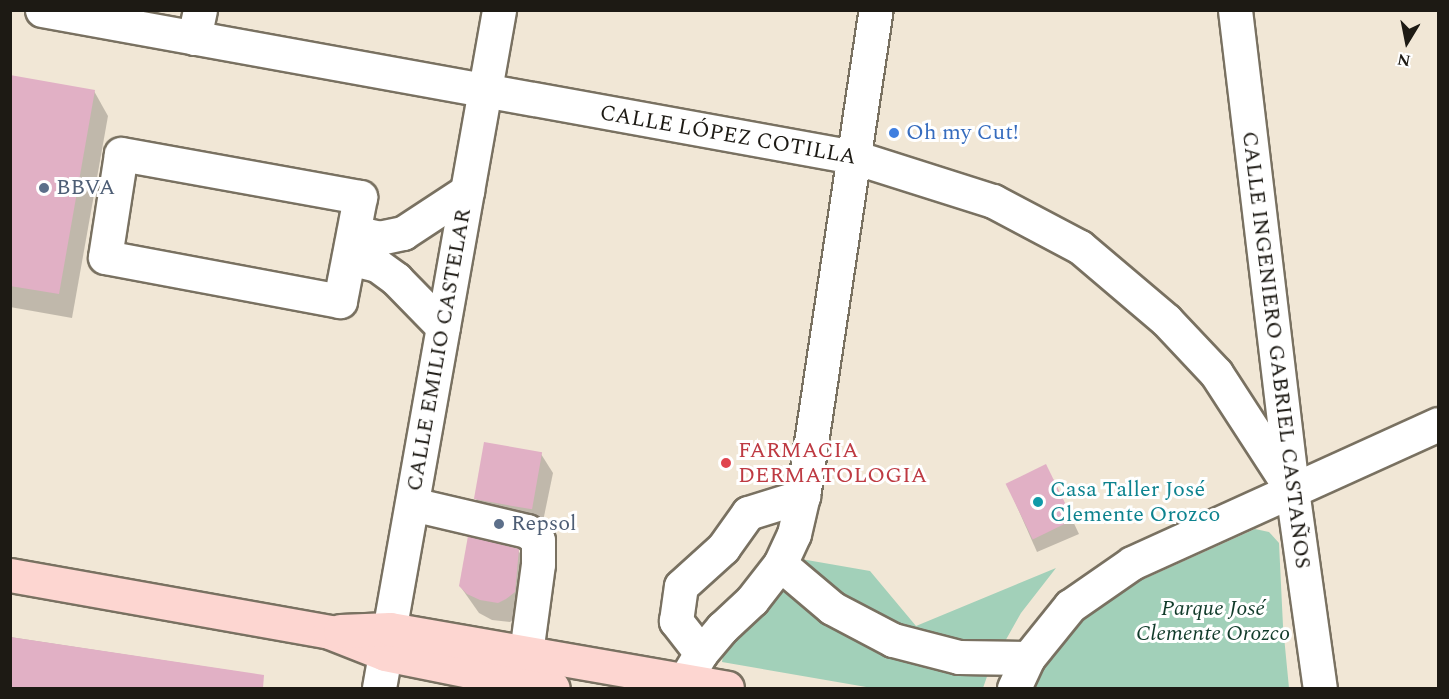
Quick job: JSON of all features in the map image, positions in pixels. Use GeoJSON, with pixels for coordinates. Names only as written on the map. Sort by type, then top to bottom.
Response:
{"type":"FeatureCollection","features":[{"type":"Feature","properties":{"kind":"main road"},"geometry":{"type":"LineString","coordinates":[[10,575],[387,642],[526,653],[681,685],[727,688]]}},
{"type":"Feature","properties":{"kind":"main road"},"geometry":{"type":"LineString","coordinates":[[387,642],[553,688]]}},
{"type":"Feature","properties":{"kind":"street","name":"CALLE LÓPEZ COTILLA"},"geometry":{"type":"LineString","coordinates":[[42,10],[197,24],[484,91],[854,157],[993,201],[1080,247],[1166,320],[1216,373],[1292,490]]}},
{"type":"Feature","properties":{"kind":"street","name":"CALLE EMILIO CASTELAR"},"geometry":{"type":"LineString","coordinates":[[379,688],[499,10]]}},
{"type":"Feature","properties":{"kind":"street"},"geometry":{"type":"LineString","coordinates":[[681,685],[701,653],[722,628],[752,600],[780,564],[794,534],[803,496],[876,10]]}},
{"type":"Feature","properties":{"kind":"street","name":"CALLE INGENIERO GABRIEL CASTAÑOS"},"geometry":{"type":"LineString","coordinates":[[1234,10],[1292,490],[1320,688]]}},
{"type":"Feature","properties":{"kind":"street"},"geometry":{"type":"LineString","coordinates":[[121,154],[360,197],[351,245],[340,301],[105,257],[121,154]]}},
{"type":"Feature","properties":{"kind":"street"},"geometry":{"type":"LineString","coordinates":[[351,245],[403,233],[467,191]]}},
{"type":"Feature","properties":{"kind":"street"},"geometry":{"type":"LineString","coordinates":[[351,245],[396,279],[443,327]]}},
{"type":"Feature","properties":{"kind":"street"},"geometry":{"type":"LineString","coordinates":[[1014,688],[1028,658],[1070,606],[1132,563],[1438,424]]}},
{"type":"Feature","properties":{"kind":"street"},"geometry":{"type":"LineString","coordinates":[[701,653],[675,621],[681,585],[723,548],[748,513],[803,496]]}},
{"type":"Feature","properties":{"kind":"street"},"geometry":{"type":"LineString","coordinates":[[412,504],[527,531],[538,540],[538,564],[526,653]]}},
{"type":"Feature","properties":{"kind":"street"},"geometry":{"type":"LineString","coordinates":[[780,564],[832,608],[893,640],[959,657],[1028,658]]}},
{"type":"Feature","properties":{"kind":"green space","name":"Parque José Clemente Orozco"},"geometry":{"type":"Polygon","coordinates":[[[1255,529],[1269,532],[1279,543],[1289,688],[1031,688],[1048,656],[1076,621],[1113,593],[1255,529]]]}},
{"type":"Feature","properties":{"kind":"green space"},"geometry":{"type":"Polygon","coordinates":[[[801,559],[870,571],[916,626],[1056,568],[1021,613],[990,668],[983,688],[872,688],[722,662],[725,642],[801,559]]]}},
{"type":"Feature","properties":{"kind":"building","name":"BBVA"},"geometry":{"type":"Polygon","coordinates":[[[10,75],[95,90],[59,294],[10,286],[10,75]]]}},
{"type":"Feature","properties":{"kind":"building"},"geometry":{"type":"Polygon","coordinates":[[[484,442],[542,452],[532,509],[474,499],[484,442]]]}},
{"type":"Feature","properties":{"kind":"building","name":"Casa Taller José Clemente Orozco"},"geometry":{"type":"Polygon","coordinates":[[[1046,464],[1073,520],[1033,539],[1006,484],[1046,464]]]}},
{"type":"Feature","properties":{"kind":"building"},"geometry":{"type":"Polygon","coordinates":[[[468,536],[519,549],[515,592],[506,599],[498,603],[480,600],[467,594],[459,586],[468,536]]]}},
{"type":"Feature","properties":{"kind":"building"},"geometry":{"type":"Polygon","coordinates":[[[10,637],[264,675],[263,688],[10,688],[10,637]]]}},
{"type":"Feature","properties":{"kind":"place","name":"Oh my Cut!"},"geometry":{"type":"Point","coordinates":[894,133]}},
{"type":"Feature","properties":{"kind":"place","name":"BBVA"},"geometry":{"type":"Point","coordinates":[44,188]}},
{"type":"Feature","properties":{"kind":"place","name":"FARMACIA DERMATOLOGIA"},"geometry":{"type":"Point","coordinates":[726,463]}},
{"type":"Feature","properties":{"kind":"place","name":"Casa Taller José Clemente Orozco"},"geometry":{"type":"Point","coordinates":[1038,502]}},
{"type":"Feature","properties":{"kind":"place","name":"Repsol"},"geometry":{"type":"Point","coordinates":[499,524]}}]}
